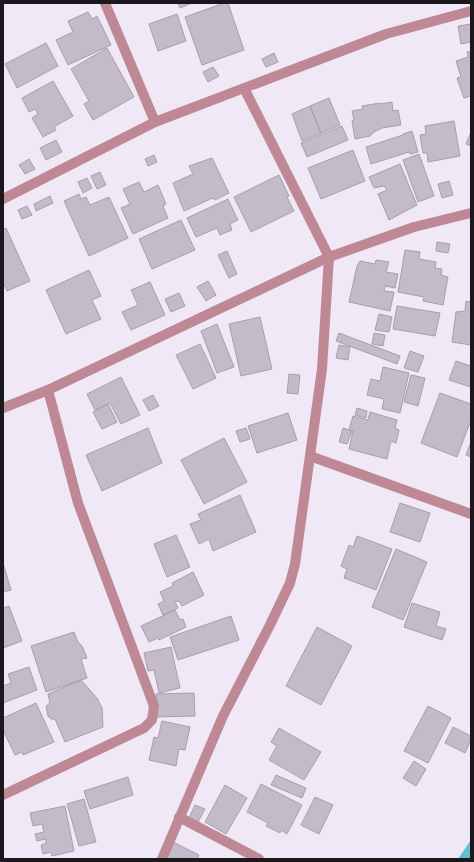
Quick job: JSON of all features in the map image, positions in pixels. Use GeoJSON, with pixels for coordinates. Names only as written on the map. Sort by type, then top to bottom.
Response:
{"type":"FeatureCollection","features":[{"type":"Feature","properties":{"kind":"street"},"geometry":{"type":"LineString","coordinates":[[105,3],[155,122]]}},
{"type":"Feature","properties":{"kind":"street"},"geometry":{"type":"LineString","coordinates":[[3,199],[155,122],[386,34],[471,11]]}},
{"type":"Feature","properties":{"kind":"street"},"geometry":{"type":"LineString","coordinates":[[162,859],[223,716],[290,583],[296,564],[322,369],[329,257],[244,88]]}},
{"type":"Feature","properties":{"kind":"street"},"geometry":{"type":"LineString","coordinates":[[3,408],[48,390],[329,257],[414,227],[471,213]]}},
{"type":"Feature","properties":{"kind":"street"},"geometry":{"type":"LineString","coordinates":[[3,795],[144,728],[152,720],[154,706],[78,503],[48,390]]}},
{"type":"Feature","properties":{"kind":"street"},"geometry":{"type":"LineString","coordinates":[[310,456],[471,514]]}},
{"type":"Feature","properties":{"kind":"street"},"geometry":{"type":"LineString","coordinates":[[179,817],[259,859]]}},
{"type":"Feature","properties":{"kind":"water"},"geometry":{"type":"Polygon","coordinates":[[[471,840],[471,859],[458,859],[471,840]]]}},
{"type":"Feature","properties":{"kind":"building"},"geometry":{"type":"Polygon","coordinates":[[[178,3],[192,3],[180,8],[178,3]]]}},
{"type":"Feature","properties":{"kind":"building"},"geometry":{"type":"Polygon","coordinates":[[[224,3],[228,3],[244,50],[202,65],[185,17],[224,3]]]}},
{"type":"Feature","properties":{"kind":"building"},"geometry":{"type":"Polygon","coordinates":[[[88,12],[92,19],[97,16],[111,45],[68,65],[56,40],[73,32],[68,21],[88,12]]]}},
{"type":"Feature","properties":{"kind":"building"},"geometry":{"type":"Polygon","coordinates":[[[177,14],[186,41],[158,51],[149,24],[177,14]]]}},
{"type":"Feature","properties":{"kind":"building"},"geometry":{"type":"Polygon","coordinates":[[[471,24],[471,42],[461,44],[458,26],[471,24]]]}},
{"type":"Feature","properties":{"kind":"building"},"geometry":{"type":"Polygon","coordinates":[[[46,43],[58,66],[17,88],[5,64],[46,43]]]}},
{"type":"Feature","properties":{"kind":"building"},"geometry":{"type":"Polygon","coordinates":[[[107,48],[134,97],[93,120],[84,104],[89,101],[71,69],[107,48]]]}},
{"type":"Feature","properties":{"kind":"building"},"geometry":{"type":"Polygon","coordinates":[[[471,51],[471,96],[464,98],[457,78],[461,77],[456,61],[468,57],[467,52],[471,51]]]}},
{"type":"Feature","properties":{"kind":"building"},"geometry":{"type":"Polygon","coordinates":[[[274,53],[278,62],[266,67],[262,59],[274,53]]]}},
{"type":"Feature","properties":{"kind":"building"},"geometry":{"type":"Polygon","coordinates":[[[213,67],[219,76],[208,82],[203,72],[213,67]]]}},
{"type":"Feature","properties":{"kind":"building"},"geometry":{"type":"Polygon","coordinates":[[[53,81],[73,116],[54,127],[56,130],[43,137],[32,118],[38,114],[35,109],[29,112],[22,98],[53,81]]]}},
{"type":"Feature","properties":{"kind":"building"},"geometry":{"type":"Polygon","coordinates":[[[329,98],[340,125],[321,133],[310,106],[329,98]]]}},
{"type":"Feature","properties":{"kind":"building"},"geometry":{"type":"Polygon","coordinates":[[[392,102],[393,111],[398,110],[401,125],[382,128],[370,136],[355,139],[352,111],[363,109],[362,106],[392,102]]]}},
{"type":"Feature","properties":{"kind":"building"},"geometry":{"type":"Polygon","coordinates":[[[310,106],[321,133],[302,141],[292,114],[310,106]]]}},
{"type":"Feature","properties":{"kind":"building"},"geometry":{"type":"Polygon","coordinates":[[[454,121],[460,156],[428,162],[427,153],[423,153],[420,135],[426,134],[425,126],[454,121]]]}},
{"type":"Feature","properties":{"kind":"building"},"geometry":{"type":"Polygon","coordinates":[[[342,126],[348,140],[307,157],[301,143],[342,126]]]}},
{"type":"Feature","properties":{"kind":"building"},"geometry":{"type":"Polygon","coordinates":[[[412,131],[418,152],[410,154],[409,152],[371,164],[366,147],[412,131]]]}},
{"type":"Feature","properties":{"kind":"building"},"geometry":{"type":"Polygon","coordinates":[[[471,132],[471,146],[466,144],[471,132]]]}},
{"type":"Feature","properties":{"kind":"building"},"geometry":{"type":"Polygon","coordinates":[[[56,140],[62,152],[46,160],[40,148],[56,140]]]}},
{"type":"Feature","properties":{"kind":"building"},"geometry":{"type":"Polygon","coordinates":[[[353,150],[365,181],[321,199],[308,168],[353,150]]]}},
{"type":"Feature","properties":{"kind":"building"},"geometry":{"type":"Polygon","coordinates":[[[419,154],[434,196],[418,202],[403,160],[419,154]]]}},
{"type":"Feature","properties":{"kind":"building"},"geometry":{"type":"Polygon","coordinates":[[[154,155],[157,162],[148,166],[145,159],[154,155]]]}},
{"type":"Feature","properties":{"kind":"building"},"geometry":{"type":"Polygon","coordinates":[[[212,158],[229,193],[215,200],[213,198],[184,211],[173,183],[193,174],[189,166],[212,158]]]}},
{"type":"Feature","properties":{"kind":"building"},"geometry":{"type":"Polygon","coordinates":[[[29,159],[35,169],[25,174],[19,165],[29,159]]]}},
{"type":"Feature","properties":{"kind":"building"},"geometry":{"type":"Polygon","coordinates":[[[400,164],[417,205],[389,220],[378,194],[387,190],[384,186],[374,188],[369,177],[400,164]]]}},
{"type":"Feature","properties":{"kind":"building"},"geometry":{"type":"Polygon","coordinates":[[[100,172],[106,185],[97,189],[91,176],[100,172]]]}},
{"type":"Feature","properties":{"kind":"building"},"geometry":{"type":"Polygon","coordinates":[[[279,175],[294,211],[251,232],[234,197],[279,175]]]}},
{"type":"Feature","properties":{"kind":"building"},"geometry":{"type":"Polygon","coordinates":[[[87,178],[92,188],[83,193],[78,182],[87,178]]]}},
{"type":"Feature","properties":{"kind":"building"},"geometry":{"type":"Polygon","coordinates":[[[449,181],[453,195],[442,198],[438,184],[449,181]]]}},
{"type":"Feature","properties":{"kind":"building"},"geometry":{"type":"Polygon","coordinates":[[[139,182],[144,192],[158,185],[166,204],[163,206],[168,218],[133,234],[121,208],[130,204],[123,189],[139,182]]]}},
{"type":"Feature","properties":{"kind":"building"},"geometry":{"type":"Polygon","coordinates":[[[79,194],[81,199],[86,197],[90,205],[109,197],[128,238],[89,256],[64,201],[79,194]]]}},
{"type":"Feature","properties":{"kind":"building"},"geometry":{"type":"Polygon","coordinates":[[[50,196],[53,203],[36,211],[34,204],[50,196]]]}},
{"type":"Feature","properties":{"kind":"building"},"geometry":{"type":"Polygon","coordinates":[[[228,199],[238,220],[230,224],[232,230],[220,235],[217,228],[196,237],[187,218],[228,199]]]}},
{"type":"Feature","properties":{"kind":"building"},"geometry":{"type":"Polygon","coordinates":[[[27,206],[32,215],[22,219],[18,210],[27,206]]]}},
{"type":"Feature","properties":{"kind":"building"},"geometry":{"type":"Polygon","coordinates":[[[181,220],[195,250],[152,269],[139,239],[181,220]]]}},
{"type":"Feature","properties":{"kind":"building"},"geometry":{"type":"Polygon","coordinates":[[[6,228],[30,281],[7,291],[3,282],[3,230],[6,228]]]}},
{"type":"Feature","properties":{"kind":"building"},"geometry":{"type":"Polygon","coordinates":[[[437,242],[450,244],[448,253],[436,251],[437,242]]]}},
{"type":"Feature","properties":{"kind":"building"},"geometry":{"type":"Polygon","coordinates":[[[405,250],[420,252],[419,259],[436,262],[435,268],[442,269],[441,275],[448,277],[443,305],[423,301],[424,297],[398,292],[405,250]]]}},
{"type":"Feature","properties":{"kind":"building"},"geometry":{"type":"Polygon","coordinates":[[[227,251],[237,274],[229,278],[218,255],[227,251]]]}},
{"type":"Feature","properties":{"kind":"building"},"geometry":{"type":"Polygon","coordinates":[[[376,260],[389,262],[386,272],[398,274],[395,288],[385,286],[384,291],[394,292],[390,311],[349,302],[357,266],[360,261],[375,264],[376,260]]]}},
{"type":"Feature","properties":{"kind":"building"},"geometry":{"type":"Polygon","coordinates":[[[89,270],[101,296],[92,300],[101,319],[66,334],[46,290],[89,270]]]}},
{"type":"Feature","properties":{"kind":"building"},"geometry":{"type":"Polygon","coordinates":[[[208,281],[216,295],[206,301],[197,287],[208,281]]]}},
{"type":"Feature","properties":{"kind":"building"},"geometry":{"type":"Polygon","coordinates":[[[150,282],[165,315],[131,330],[122,312],[138,305],[131,290],[150,282]]]}},
{"type":"Feature","properties":{"kind":"building"},"geometry":{"type":"Polygon","coordinates":[[[179,293],[185,306],[171,312],[165,299],[179,293]]]}},
{"type":"Feature","properties":{"kind":"building"},"geometry":{"type":"Polygon","coordinates":[[[466,301],[471,302],[471,345],[452,342],[456,312],[465,311],[466,301]]]}},
{"type":"Feature","properties":{"kind":"building"},"geometry":{"type":"Polygon","coordinates":[[[397,306],[440,313],[435,336],[393,329],[397,306]]]}},
{"type":"Feature","properties":{"kind":"building"},"geometry":{"type":"Polygon","coordinates":[[[379,314],[392,317],[389,332],[375,330],[379,314]]]}},
{"type":"Feature","properties":{"kind":"building"},"geometry":{"type":"Polygon","coordinates":[[[260,317],[272,369],[241,376],[229,324],[260,317]]]}},
{"type":"Feature","properties":{"kind":"building"},"geometry":{"type":"Polygon","coordinates":[[[217,324],[234,367],[217,373],[201,331],[217,324]]]}},
{"type":"Feature","properties":{"kind":"building"},"geometry":{"type":"Polygon","coordinates":[[[339,333],[400,356],[397,364],[336,341],[339,333]]]}},
{"type":"Feature","properties":{"kind":"building"},"geometry":{"type":"Polygon","coordinates":[[[374,333],[385,335],[383,346],[372,344],[374,333]]]}},
{"type":"Feature","properties":{"kind":"building"},"geometry":{"type":"Polygon","coordinates":[[[200,344],[216,378],[193,389],[176,355],[200,344]]]}},
{"type":"Feature","properties":{"kind":"building"},"geometry":{"type":"Polygon","coordinates":[[[339,345],[350,347],[348,360],[336,358],[339,345]]]}},
{"type":"Feature","properties":{"kind":"building"},"geometry":{"type":"Polygon","coordinates":[[[410,351],[424,356],[418,372],[404,368],[410,351]]]}},
{"type":"Feature","properties":{"kind":"building"},"geometry":{"type":"Polygon","coordinates":[[[456,361],[471,366],[471,387],[449,380],[456,361]]]}},
{"type":"Feature","properties":{"kind":"building"},"geometry":{"type":"Polygon","coordinates":[[[383,367],[409,373],[400,413],[382,409],[384,399],[367,395],[371,379],[380,381],[383,367]]]}},
{"type":"Feature","properties":{"kind":"building"},"geometry":{"type":"Polygon","coordinates":[[[289,374],[300,375],[298,394],[287,393],[289,374]]]}},
{"type":"Feature","properties":{"kind":"building"},"geometry":{"type":"Polygon","coordinates":[[[411,375],[425,378],[418,406],[404,402],[411,375]]]}},
{"type":"Feature","properties":{"kind":"building"},"geometry":{"type":"Polygon","coordinates":[[[121,377],[140,415],[121,424],[110,403],[95,410],[87,394],[121,377]]]}},
{"type":"Feature","properties":{"kind":"building"},"geometry":{"type":"Polygon","coordinates":[[[440,393],[471,404],[471,420],[457,457],[421,443],[440,393]]]}},
{"type":"Feature","properties":{"kind":"building"},"geometry":{"type":"Polygon","coordinates":[[[153,395],[159,406],[149,411],[143,400],[153,395]]]}},
{"type":"Feature","properties":{"kind":"building"},"geometry":{"type":"Polygon","coordinates":[[[108,404],[117,422],[102,429],[93,412],[108,404]]]}},
{"type":"Feature","properties":{"kind":"building"},"geometry":{"type":"Polygon","coordinates":[[[357,408],[367,411],[366,418],[355,415],[357,408]]]}},
{"type":"Feature","properties":{"kind":"building"},"geometry":{"type":"Polygon","coordinates":[[[370,412],[397,420],[395,428],[399,430],[396,443],[391,441],[387,459],[349,449],[353,431],[349,430],[353,416],[368,420],[370,412]]]}},
{"type":"Feature","properties":{"kind":"building"},"geometry":{"type":"Polygon","coordinates":[[[288,413],[297,440],[257,453],[248,426],[288,413]]]}},
{"type":"Feature","properties":{"kind":"building"},"geometry":{"type":"Polygon","coordinates":[[[148,428],[162,463],[102,491],[86,455],[148,428]]]}},
{"type":"Feature","properties":{"kind":"building"},"geometry":{"type":"Polygon","coordinates":[[[246,428],[250,439],[240,442],[236,431],[246,428]]]}},
{"type":"Feature","properties":{"kind":"building"},"geometry":{"type":"Polygon","coordinates":[[[343,428],[352,431],[347,444],[339,442],[343,428]]]}},
{"type":"Feature","properties":{"kind":"building"},"geometry":{"type":"Polygon","coordinates":[[[224,438],[247,482],[204,504],[181,460],[224,438]]]}},
{"type":"Feature","properties":{"kind":"building"},"geometry":{"type":"Polygon","coordinates":[[[471,442],[471,457],[466,455],[471,442]]]}},
{"type":"Feature","properties":{"kind":"building"},"geometry":{"type":"Polygon","coordinates":[[[240,495],[256,532],[213,551],[209,539],[199,544],[190,524],[201,520],[198,514],[240,495]]]}},
{"type":"Feature","properties":{"kind":"building"},"geometry":{"type":"Polygon","coordinates":[[[400,503],[430,513],[420,542],[390,532],[400,503]]]}},
{"type":"Feature","properties":{"kind":"building"},"geometry":{"type":"Polygon","coordinates":[[[176,535],[190,567],[167,577],[154,544],[176,535]]]}},
{"type":"Feature","properties":{"kind":"building"},"geometry":{"type":"Polygon","coordinates":[[[357,536],[392,549],[376,590],[344,578],[347,569],[341,566],[349,545],[353,547],[357,536]]]}},
{"type":"Feature","properties":{"kind":"building"},"geometry":{"type":"Polygon","coordinates":[[[396,549],[427,562],[403,620],[372,607],[396,549]]]}},
{"type":"Feature","properties":{"kind":"building"},"geometry":{"type":"Polygon","coordinates":[[[3,563],[11,590],[3,592],[3,563]]]}},
{"type":"Feature","properties":{"kind":"building"},"geometry":{"type":"Polygon","coordinates":[[[193,572],[204,595],[182,606],[179,601],[175,602],[178,608],[163,615],[158,604],[164,601],[160,592],[173,586],[172,583],[193,572]]]}},
{"type":"Feature","properties":{"kind":"building"},"geometry":{"type":"Polygon","coordinates":[[[412,603],[440,612],[436,626],[446,629],[442,640],[404,627],[412,603]]]}},
{"type":"Feature","properties":{"kind":"building"},"geometry":{"type":"Polygon","coordinates":[[[9,606],[22,641],[3,648],[3,608],[9,606]]]}},
{"type":"Feature","properties":{"kind":"building"},"geometry":{"type":"Polygon","coordinates":[[[175,610],[180,620],[183,619],[186,627],[159,640],[158,638],[149,642],[141,626],[175,610]]]}},
{"type":"Feature","properties":{"kind":"building"},"geometry":{"type":"Polygon","coordinates":[[[231,616],[239,640],[178,660],[170,637],[231,616]]]}},
{"type":"Feature","properties":{"kind":"building"},"geometry":{"type":"Polygon","coordinates":[[[317,627],[352,646],[321,705],[286,686],[317,627]]]}},
{"type":"Feature","properties":{"kind":"building"},"geometry":{"type":"Polygon","coordinates":[[[74,632],[87,658],[81,659],[87,678],[46,692],[31,646],[74,632]]]}},
{"type":"Feature","properties":{"kind":"building"},"geometry":{"type":"Polygon","coordinates":[[[171,647],[180,688],[159,693],[154,670],[148,671],[144,653],[171,647]]]}},
{"type":"Feature","properties":{"kind":"building"},"geometry":{"type":"Polygon","coordinates":[[[29,667],[37,690],[3,703],[3,686],[11,683],[8,674],[29,667]]]}},
{"type":"Feature","properties":{"kind":"building"},"geometry":{"type":"Polygon","coordinates":[[[81,680],[97,698],[102,708],[103,727],[65,742],[55,719],[51,719],[48,716],[46,706],[50,703],[48,694],[81,680]]]}},
{"type":"Feature","properties":{"kind":"building"},"geometry":{"type":"Polygon","coordinates":[[[194,693],[195,716],[156,717],[156,694],[194,693]]]}},
{"type":"Feature","properties":{"kind":"building"},"geometry":{"type":"Polygon","coordinates":[[[36,703],[54,742],[23,755],[22,752],[15,755],[3,730],[3,718],[36,703]]]}},
{"type":"Feature","properties":{"kind":"building"},"geometry":{"type":"Polygon","coordinates":[[[428,706],[451,718],[428,763],[404,751],[428,706]]]}},
{"type":"Feature","properties":{"kind":"building"},"geometry":{"type":"Polygon","coordinates":[[[162,721],[190,727],[185,750],[179,749],[176,766],[149,760],[154,737],[158,738],[162,721]]]}},
{"type":"Feature","properties":{"kind":"building"},"geometry":{"type":"Polygon","coordinates":[[[453,727],[471,736],[471,740],[465,753],[445,743],[453,727]]]}},
{"type":"Feature","properties":{"kind":"building"},"geometry":{"type":"Polygon","coordinates":[[[279,728],[321,752],[304,780],[269,760],[277,746],[271,742],[279,728]]]}},
{"type":"Feature","properties":{"kind":"building"},"geometry":{"type":"Polygon","coordinates":[[[414,761],[426,769],[416,786],[403,778],[414,761]]]}},
{"type":"Feature","properties":{"kind":"building"},"geometry":{"type":"Polygon","coordinates":[[[276,775],[306,788],[302,798],[271,785],[276,775]]]}},
{"type":"Feature","properties":{"kind":"building"},"geometry":{"type":"Polygon","coordinates":[[[128,777],[133,795],[90,809],[84,791],[128,777]]]}},
{"type":"Feature","properties":{"kind":"building"},"geometry":{"type":"Polygon","coordinates":[[[261,784],[302,805],[287,834],[281,830],[280,833],[266,826],[268,823],[247,812],[261,784]]]}},
{"type":"Feature","properties":{"kind":"building"},"geometry":{"type":"Polygon","coordinates":[[[225,785],[247,798],[226,834],[205,822],[225,785]]]}},
{"type":"Feature","properties":{"kind":"building"},"geometry":{"type":"Polygon","coordinates":[[[315,797],[333,805],[319,834],[301,825],[315,797]]]}},
{"type":"Feature","properties":{"kind":"building"},"geometry":{"type":"Polygon","coordinates":[[[84,799],[96,842],[79,846],[67,804],[84,799]]]}},
{"type":"Feature","properties":{"kind":"building"},"geometry":{"type":"Polygon","coordinates":[[[195,805],[205,809],[198,822],[189,818],[195,805]]]}},
{"type":"Feature","properties":{"kind":"building"},"geometry":{"type":"Polygon","coordinates":[[[65,806],[74,851],[52,856],[51,852],[43,854],[41,845],[46,843],[46,839],[37,841],[35,834],[44,832],[42,824],[33,826],[30,813],[65,806]]]}},
{"type":"Feature","properties":{"kind":"building"},"geometry":{"type":"Polygon","coordinates":[[[173,842],[199,855],[197,859],[165,859],[173,842]]]}}]}
